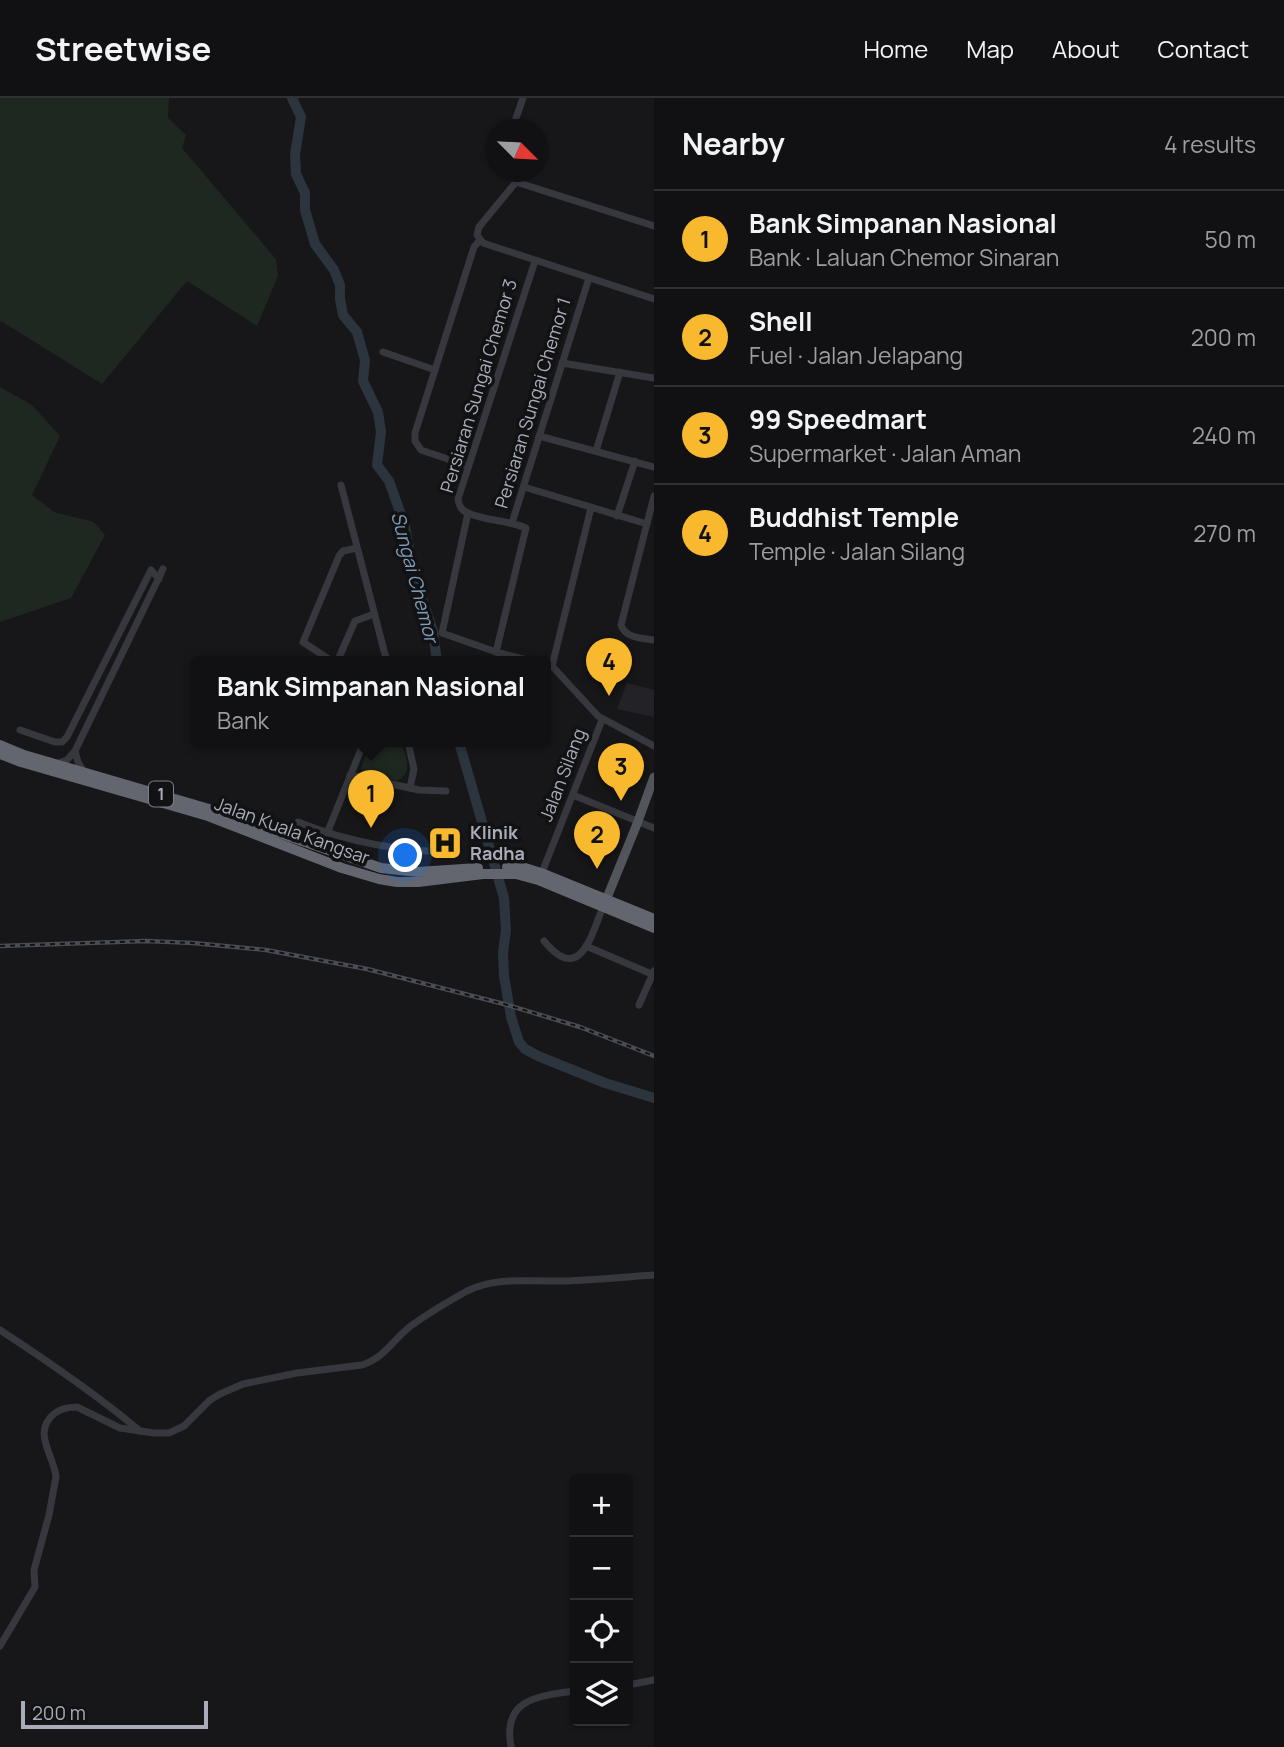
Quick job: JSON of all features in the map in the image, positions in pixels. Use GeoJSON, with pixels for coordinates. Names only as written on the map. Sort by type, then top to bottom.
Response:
{"type":"FeatureCollection","features":[{"type":"Feature","properties":{"kind":"highway","name":"Jalan Kuala Kangsar"},"geometry":{"type":"LineString","coordinates":[[0,745],[24,755],[209,808],[367,864],[393,870],[432,872],[507,870],[540,877],[654,919]]}},
{"type":"Feature","properties":{"kind":"highway","name":"Jalan Kuala Kangsar"},"geometry":{"type":"LineString","coordinates":[[0,754],[201,814],[342,868],[379,879],[418,882],[482,871]]}},
{"type":"Feature","properties":{"kind":"highway"},"geometry":{"type":"LineString","coordinates":[[290,847],[311,850],[321,848],[329,857],[379,879]]}},
{"type":"Feature","properties":{"kind":"highway","name":"Jalan Kuala Kangsar"},"geometry":{"type":"LineString","coordinates":[[606,902],[654,928]]}},
{"type":"Feature","properties":{"kind":"main road"},"geometry":{"type":"LineString","coordinates":[[640,823],[654,778]]}},
{"type":"Feature","properties":{"kind":"main road"},"geometry":{"type":"LineString","coordinates":[[606,902],[654,791]]}},
{"type":"Feature","properties":{"kind":"street"},"geometry":{"type":"LineString","coordinates":[[516,118],[523,98]]}},
{"type":"Feature","properties":{"kind":"street"},"geometry":{"type":"LineString","coordinates":[[468,466],[421,450],[415,441],[415,433],[479,237],[479,227],[516,182],[654,226]]}},
{"type":"Feature","properties":{"kind":"street"},"geometry":{"type":"LineString","coordinates":[[479,237],[483,243],[654,299]]}},
{"type":"Feature","properties":{"kind":"street","name":"Persiaran Sungai Chemor 3"},"geometry":{"type":"LineString","coordinates":[[512,523],[468,513],[459,506],[457,499],[535,261]]}},
{"type":"Feature","properties":{"kind":"street","name":"Persiaran Sungai Chemor 1"},"geometry":{"type":"LineString","coordinates":[[496,652],[526,532],[523,527],[512,523],[589,278]]}},
{"type":"Feature","properties":{"kind":"street"},"geometry":{"type":"LineString","coordinates":[[383,352],[435,370]]}},
{"type":"Feature","properties":{"kind":"street"},"geometry":{"type":"LineString","coordinates":[[562,363],[654,377]]}},
{"type":"Feature","properties":{"kind":"street"},"geometry":{"type":"LineString","coordinates":[[596,451],[620,372]]}},
{"type":"Feature","properties":{"kind":"street"},"geometry":{"type":"LineString","coordinates":[[539,436],[654,467]]}},
{"type":"Feature","properties":{"kind":"street"},"geometry":{"type":"LineString","coordinates":[[617,516],[635,461]]}},
{"type":"Feature","properties":{"kind":"street"},"geometry":{"type":"LineString","coordinates":[[341,485],[385,656]]}},
{"type":"Feature","properties":{"kind":"street"},"geometry":{"type":"LineString","coordinates":[[524,487],[647,524]]}},
{"type":"Feature","properties":{"kind":"street"},"geometry":{"type":"LineString","coordinates":[[654,496],[621,625],[626,634],[654,640]]}},
{"type":"Feature","properties":{"kind":"street"},"geometry":{"type":"LineString","coordinates":[[551,658],[592,508]]}},
{"type":"Feature","properties":{"kind":"street"},"geometry":{"type":"LineString","coordinates":[[468,513],[442,633],[512,656]]}},
{"type":"Feature","properties":{"kind":"street"},"geometry":{"type":"LineString","coordinates":[[325,656],[303,642],[339,556],[343,551],[357,548]]}},
{"type":"Feature","properties":{"kind":"street"},"geometry":{"type":"LineString","coordinates":[[55,764],[67,760],[75,751],[163,569]]}},
{"type":"Feature","properties":{"kind":"street"},"geometry":{"type":"LineString","coordinates":[[20,730],[55,742],[62,742],[67,737],[151,570],[159,579]]}},
{"type":"Feature","properties":{"kind":"street"},"geometry":{"type":"LineString","coordinates":[[338,656],[355,621],[374,614]]}},
{"type":"Feature","properties":{"kind":"street"},"geometry":{"type":"LineString","coordinates":[[551,667],[602,720],[654,746]]}},
{"type":"Feature","properties":{"kind":"street"},"geometry":{"type":"LineString","coordinates":[[79,713],[91,718]]}},
{"type":"Feature","properties":{"kind":"street","name":"Jalan Silang"},"geometry":{"type":"LineString","coordinates":[[540,877],[602,720]]}},
{"type":"Feature","properties":{"kind":"street"},"geometry":{"type":"LineString","coordinates":[[321,848],[362,747]]}},
{"type":"Feature","properties":{"kind":"street"},"geometry":{"type":"LineString","coordinates":[[409,747],[414,769],[410,788]]}},
{"type":"Feature","properties":{"kind":"street"},"geometry":{"type":"LineString","coordinates":[[75,751],[84,772]]}},
{"type":"Feature","properties":{"kind":"street"},"geometry":{"type":"LineString","coordinates":[[351,775],[410,788],[446,791]]}},
{"type":"Feature","properties":{"kind":"street"},"geometry":{"type":"LineString","coordinates":[[573,795],[654,828]]}},
{"type":"Feature","properties":{"kind":"street"},"geometry":{"type":"LineString","coordinates":[[298,822],[327,833],[413,851],[457,852]]}},
{"type":"Feature","properties":{"kind":"street"},"geometry":{"type":"LineString","coordinates":[[544,940],[554,951],[575,959],[586,946],[606,902]]}},
{"type":"Feature","properties":{"kind":"street"},"geometry":{"type":"LineString","coordinates":[[586,946],[653,973],[639,1004]]}},
{"type":"Feature","properties":{"kind":"street"},"geometry":{"type":"LineString","coordinates":[[0,1646],[35,1587],[34,1570],[56,1477],[43,1431],[56,1412],[77,1407],[120,1428],[162,1434],[184,1426],[210,1401],[243,1384],[372,1362],[412,1325],[481,1285],[503,1281],[566,1281],[654,1275]]}},
{"type":"Feature","properties":{"kind":"street"},"geometry":{"type":"LineString","coordinates":[[0,1330],[66,1373],[141,1432]]}},
{"type":"Feature","properties":{"kind":"street"},"geometry":{"type":"LineString","coordinates":[[633,1684],[654,1680]]}},
{"type":"Feature","properties":{"kind":"street"},"geometry":{"type":"LineString","coordinates":[[512,1747],[509,1728],[525,1702],[541,1695],[570,1692]]}},
{"type":"Feature","properties":{"kind":"shaded area"},"geometry":{"type":"Polygon","coordinates":[[[0,98],[169,98],[168,118],[186,135],[182,148],[276,259],[278,276],[257,326],[187,281],[102,384],[1,321],[0,323],[0,98]]]}},
{"type":"Feature","properties":{"kind":"shaded area"},"geometry":{"type":"Polygon","coordinates":[[[0,387],[32,405],[60,436],[32,495],[54,512],[94,522],[105,535],[71,598],[0,622],[0,387]]]}},
{"type":"Feature","properties":{"kind":"shaded area"},"geometry":{"type":"Polygon","coordinates":[[[627,683],[654,690],[654,717],[617,709],[627,683]]]}},
{"type":"Feature","properties":{"kind":"shaded area"},"geometry":{"type":"Polygon","coordinates":[[[368,747],[403,747],[407,769],[397,781],[361,769],[368,747]]]}},
{"type":"Feature","properties":{"kind":"waterway","name":"Sungai Chemor"},"geometry":{"type":"LineString","coordinates":[[292,98],[301,117],[295,154],[296,174],[305,193],[305,210],[315,244],[334,270],[340,285],[343,315],[357,332],[365,360],[363,381],[378,412],[381,432],[377,465],[389,481],[405,526],[413,573],[433,631],[436,656]]}},
{"type":"Feature","properties":{"kind":"waterway","name":"Sungai Chemor"},"geometry":{"type":"LineString","coordinates":[[460,747],[504,898],[504,976],[511,1017],[519,1042],[538,1056],[605,1083],[654,1098]]}},
{"type":"Feature","properties":{"kind":"railway"},"geometry":{"type":"LineString","coordinates":[[0,946],[146,941],[266,950],[367,969],[504,1004],[580,1027],[654,1056]]}},
{"type":"Feature","properties":{"kind":"place","name":"Buddhist Temple"},"geometry":{"type":"Point","coordinates":[609,696]}},
{"type":"Feature","properties":{"kind":"place","name":"99 Speedmart"},"geometry":{"type":"Point","coordinates":[621,801]}},
{"type":"Feature","properties":{"kind":"place","name":"Bank Simpanan Nasional"},"geometry":{"type":"Point","coordinates":[371,828]}},
{"type":"Feature","properties":{"kind":"place","name":"Klinik Radha"},"geometry":{"type":"Point","coordinates":[445,843]}},
{"type":"Feature","properties":{"kind":"place","name":"Shell"},"geometry":{"type":"Point","coordinates":[597,869]}}]}
